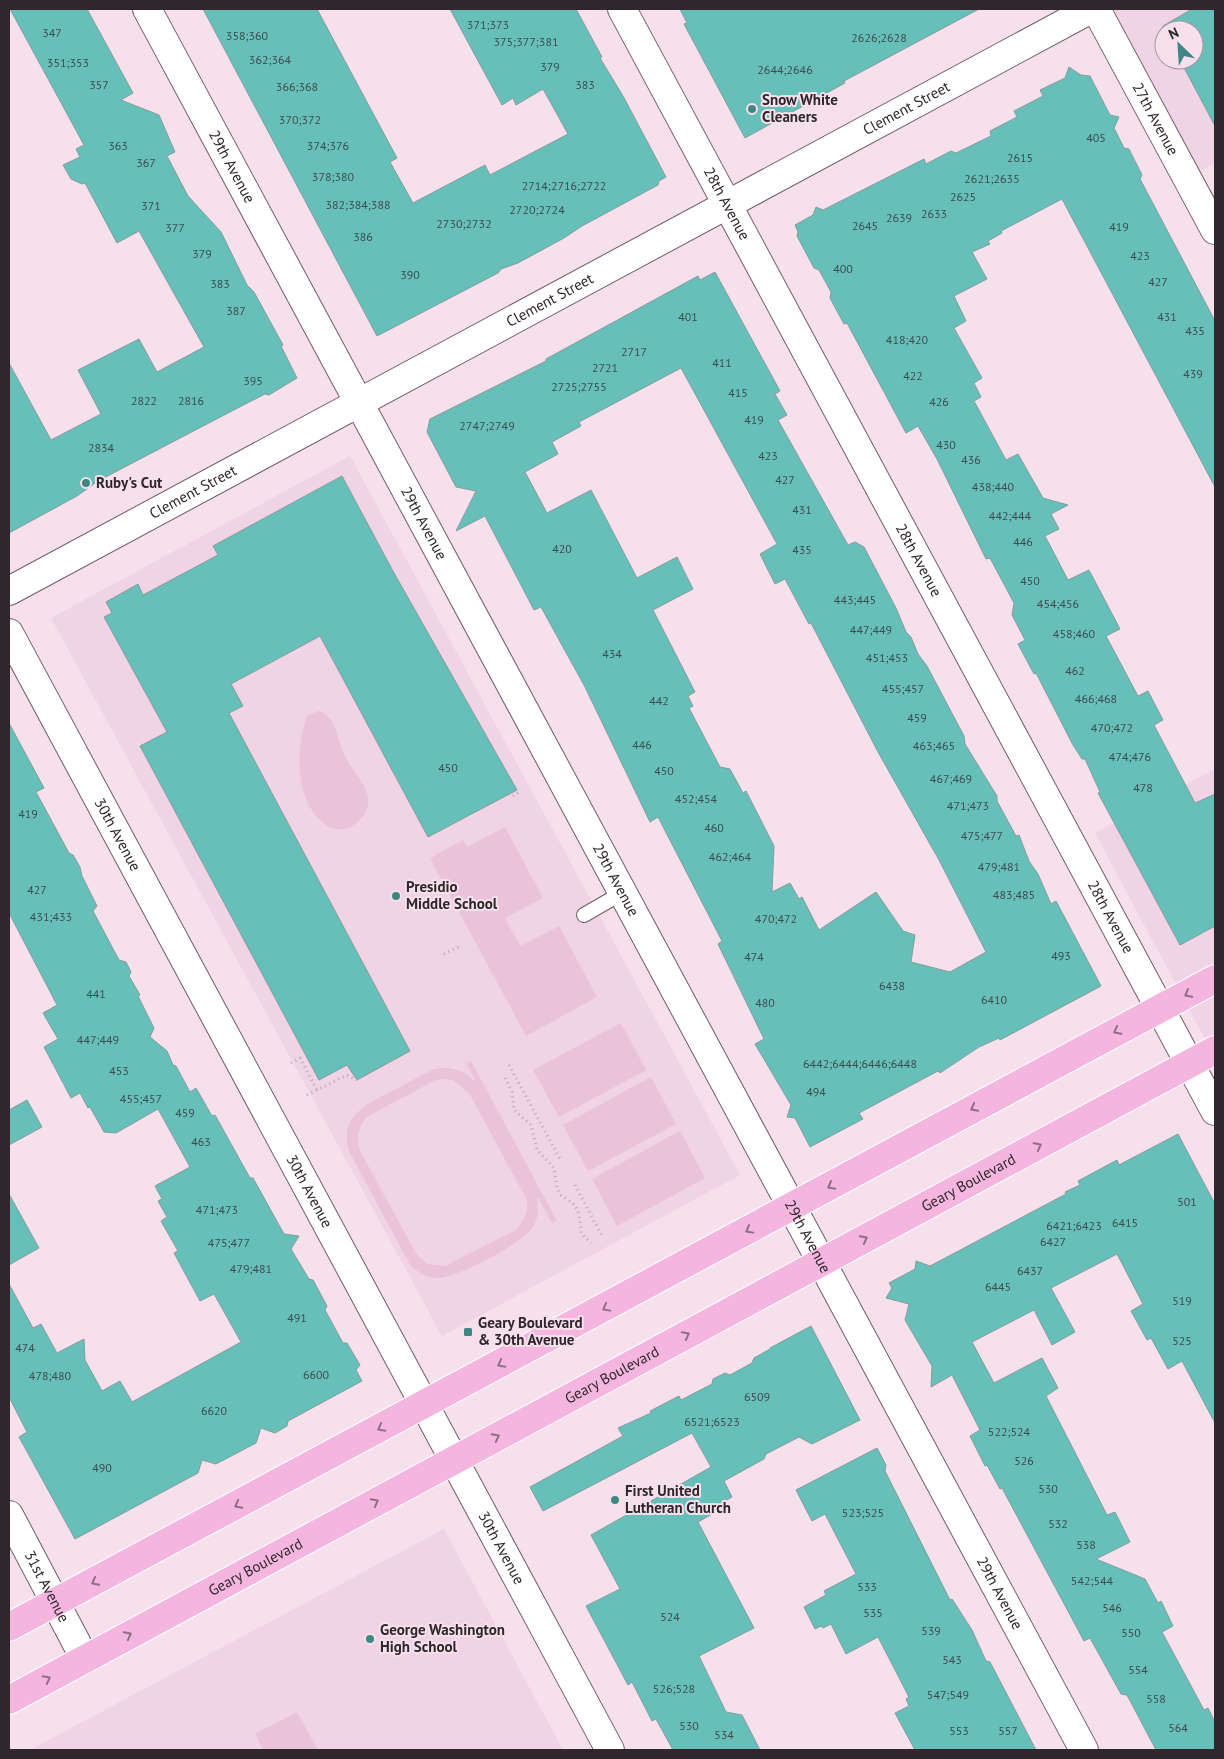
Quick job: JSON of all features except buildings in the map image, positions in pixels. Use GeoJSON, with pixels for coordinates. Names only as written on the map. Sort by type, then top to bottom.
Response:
{"type":"FeatureCollection","features":[{"type":"Feature","properties":{"kind":"main road"},"geometry":{"type":"LineString","coordinates":[[9,1628],[1215,979]]}},
{"type":"Feature","properties":{"kind":"main road","name":"Geary Boulevard"},"geometry":{"type":"LineString","coordinates":[[9,1700],[1215,1050]]}},
{"type":"Feature","properties":{"kind":"street","name":"29th Avenue"},"geometry":{"type":"LineString","coordinates":[[147,9],[1084,1750]]}},
{"type":"Feature","properties":{"kind":"street","name":"28th Avenue"},"geometry":{"type":"LineString","coordinates":[[622,9],[1215,1111]]}},
{"type":"Feature","properties":{"kind":"street","name":"Clement Street"},"geometry":{"type":"LineString","coordinates":[[9,591],[1091,9]]}},
{"type":"Feature","properties":{"kind":"street","name":"27th Avenue"},"geometry":{"type":"LineString","coordinates":[[1096,9],[1215,230]]}},
{"type":"Feature","properties":{"kind":"street","name":"30th Avenue"},"geometry":{"type":"LineString","coordinates":[[9,633],[610,1750]]}},
{"type":"Feature","properties":{"kind":"street","name":"31st Avenue"},"geometry":{"type":"LineString","coordinates":[[9,1516],[85,1658]]}},
{"type":"Feature","properties":{"kind":"lane"},"geometry":{"type":"LineString","coordinates":[[584,915],[622,892]]}},
{"type":"Feature","properties":{"kind":"path"},"geometry":{"type":"LineString","coordinates":[[513,796],[521,791]]}},
{"type":"Feature","properties":{"kind":"path"},"geometry":{"type":"LineString","coordinates":[[444,954],[460,946]]}},
{"type":"Feature","properties":{"kind":"path"},"geometry":{"type":"LineString","coordinates":[[291,1063],[300,1058],[317,1090]]}},
{"type":"Feature","properties":{"kind":"path"},"geometry":{"type":"LineString","coordinates":[[509,1065],[560,1160]]}},
{"type":"Feature","properties":{"kind":"path"},"geometry":{"type":"LineString","coordinates":[[307,1095],[347,1075],[357,1080]]}},
{"type":"Feature","properties":{"kind":"path"},"geometry":{"type":"LineString","coordinates":[[505,1078],[512,1092],[514,1110],[531,1125],[537,1150],[554,1168],[557,1188],[561,1195],[575,1205],[579,1214],[580,1233],[591,1243]]}},
{"type":"Feature","properties":{"kind":"path"},"geometry":{"type":"LineString","coordinates":[[575,1185],[602,1236]]}},
{"type":"Feature","properties":{"kind":"shaded area"},"geometry":{"type":"Polygon","coordinates":[[[1096,9],[1215,9],[1215,163],[1187,178],[1096,9]]]}},
{"type":"Feature","properties":{"kind":"shaded area","name":"Presidio Middle School"},"geometry":{"type":"Polygon","coordinates":[[[350,456],[740,1175],[442,1336],[51,618],[350,456]]]}},
{"type":"Feature","properties":{"kind":"shaded area"},"geometry":{"type":"Polygon","coordinates":[[[318,711],[324,713],[332,722],[344,754],[364,786],[368,797],[366,811],[362,817],[344,829],[330,827],[318,818],[310,806],[300,777],[300,745],[303,729],[307,716],[318,711]]]}},
{"type":"Feature","properties":{"kind":"shaded area"},"geometry":{"type":"Polygon","coordinates":[[[1215,769],[1215,1057],[1095,833],[1215,769]]]}},
{"type":"Feature","properties":{"kind":"shaded area"},"geometry":{"type":"Polygon","coordinates":[[[505,827],[543,898],[505,918],[520,946],[559,926],[597,997],[526,1036],[430,858],[463,840],[467,847],[505,827]]]}},
{"type":"Feature","properties":{"kind":"shaded area"},"geometry":{"type":"Polygon","coordinates":[[[621,1023],[646,1070],[559,1117],[533,1070],[621,1023]]]}},
{"type":"Feature","properties":{"kind":"shaded area"},"geometry":{"type":"Polygon","coordinates":[[[471,1061],[557,1221],[552,1223],[537,1196],[538,1211],[536,1222],[518,1240],[475,1266],[447,1276],[434,1278],[422,1274],[409,1263],[350,1153],[347,1131],[350,1122],[362,1108],[432,1070],[450,1068],[466,1074],[476,1082],[466,1063],[471,1061]],[[436,1080],[368,1116],[360,1128],[358,1136],[360,1151],[417,1255],[427,1264],[445,1266],[516,1230],[522,1223],[527,1211],[526,1198],[469,1093],[453,1080],[436,1080]]]}},
{"type":"Feature","properties":{"kind":"shaded area"},"geometry":{"type":"Polygon","coordinates":[[[651,1077],[676,1124],[588,1171],[563,1125],[651,1077]]]}},
{"type":"Feature","properties":{"kind":"shaded area"},"geometry":{"type":"Polygon","coordinates":[[[680,1131],[705,1178],[617,1226],[592,1179],[680,1131]]]}},
{"type":"Feature","properties":{"kind":"shaded area","name":"George Washington High School"},"geometry":{"type":"Polygon","coordinates":[[[444,1529],[563,1750],[30,1750],[444,1529]]]}},
{"type":"Feature","properties":{"kind":"shaded area"},"geometry":{"type":"Polygon","coordinates":[[[297,1712],[318,1750],[263,1750],[255,1734],[297,1712]]]}},
{"type":"Feature","properties":{"kind":"place","name":"Snow White Cleaners"},"geometry":{"type":"Point","coordinates":[752,109]}},
{"type":"Feature","properties":{"kind":"place","name":"Ruby's Cut"},"geometry":{"type":"Point","coordinates":[86,483]}},
{"type":"Feature","properties":{"kind":"place","name":"Presidio Middle School"},"geometry":{"type":"Point","coordinates":[396,896]}},
{"type":"Feature","properties":{"kind":"place","name":"Geary Boulevard & 30th Avenue"},"geometry":{"type":"Point","coordinates":[468,1332]}},
{"type":"Feature","properties":{"kind":"place","name":"First United Lutheran Church"},"geometry":{"type":"Point","coordinates":[615,1500]}},
{"type":"Feature","properties":{"kind":"place","name":"George Washington High School"},"geometry":{"type":"Point","coordinates":[370,1639]}}]}
